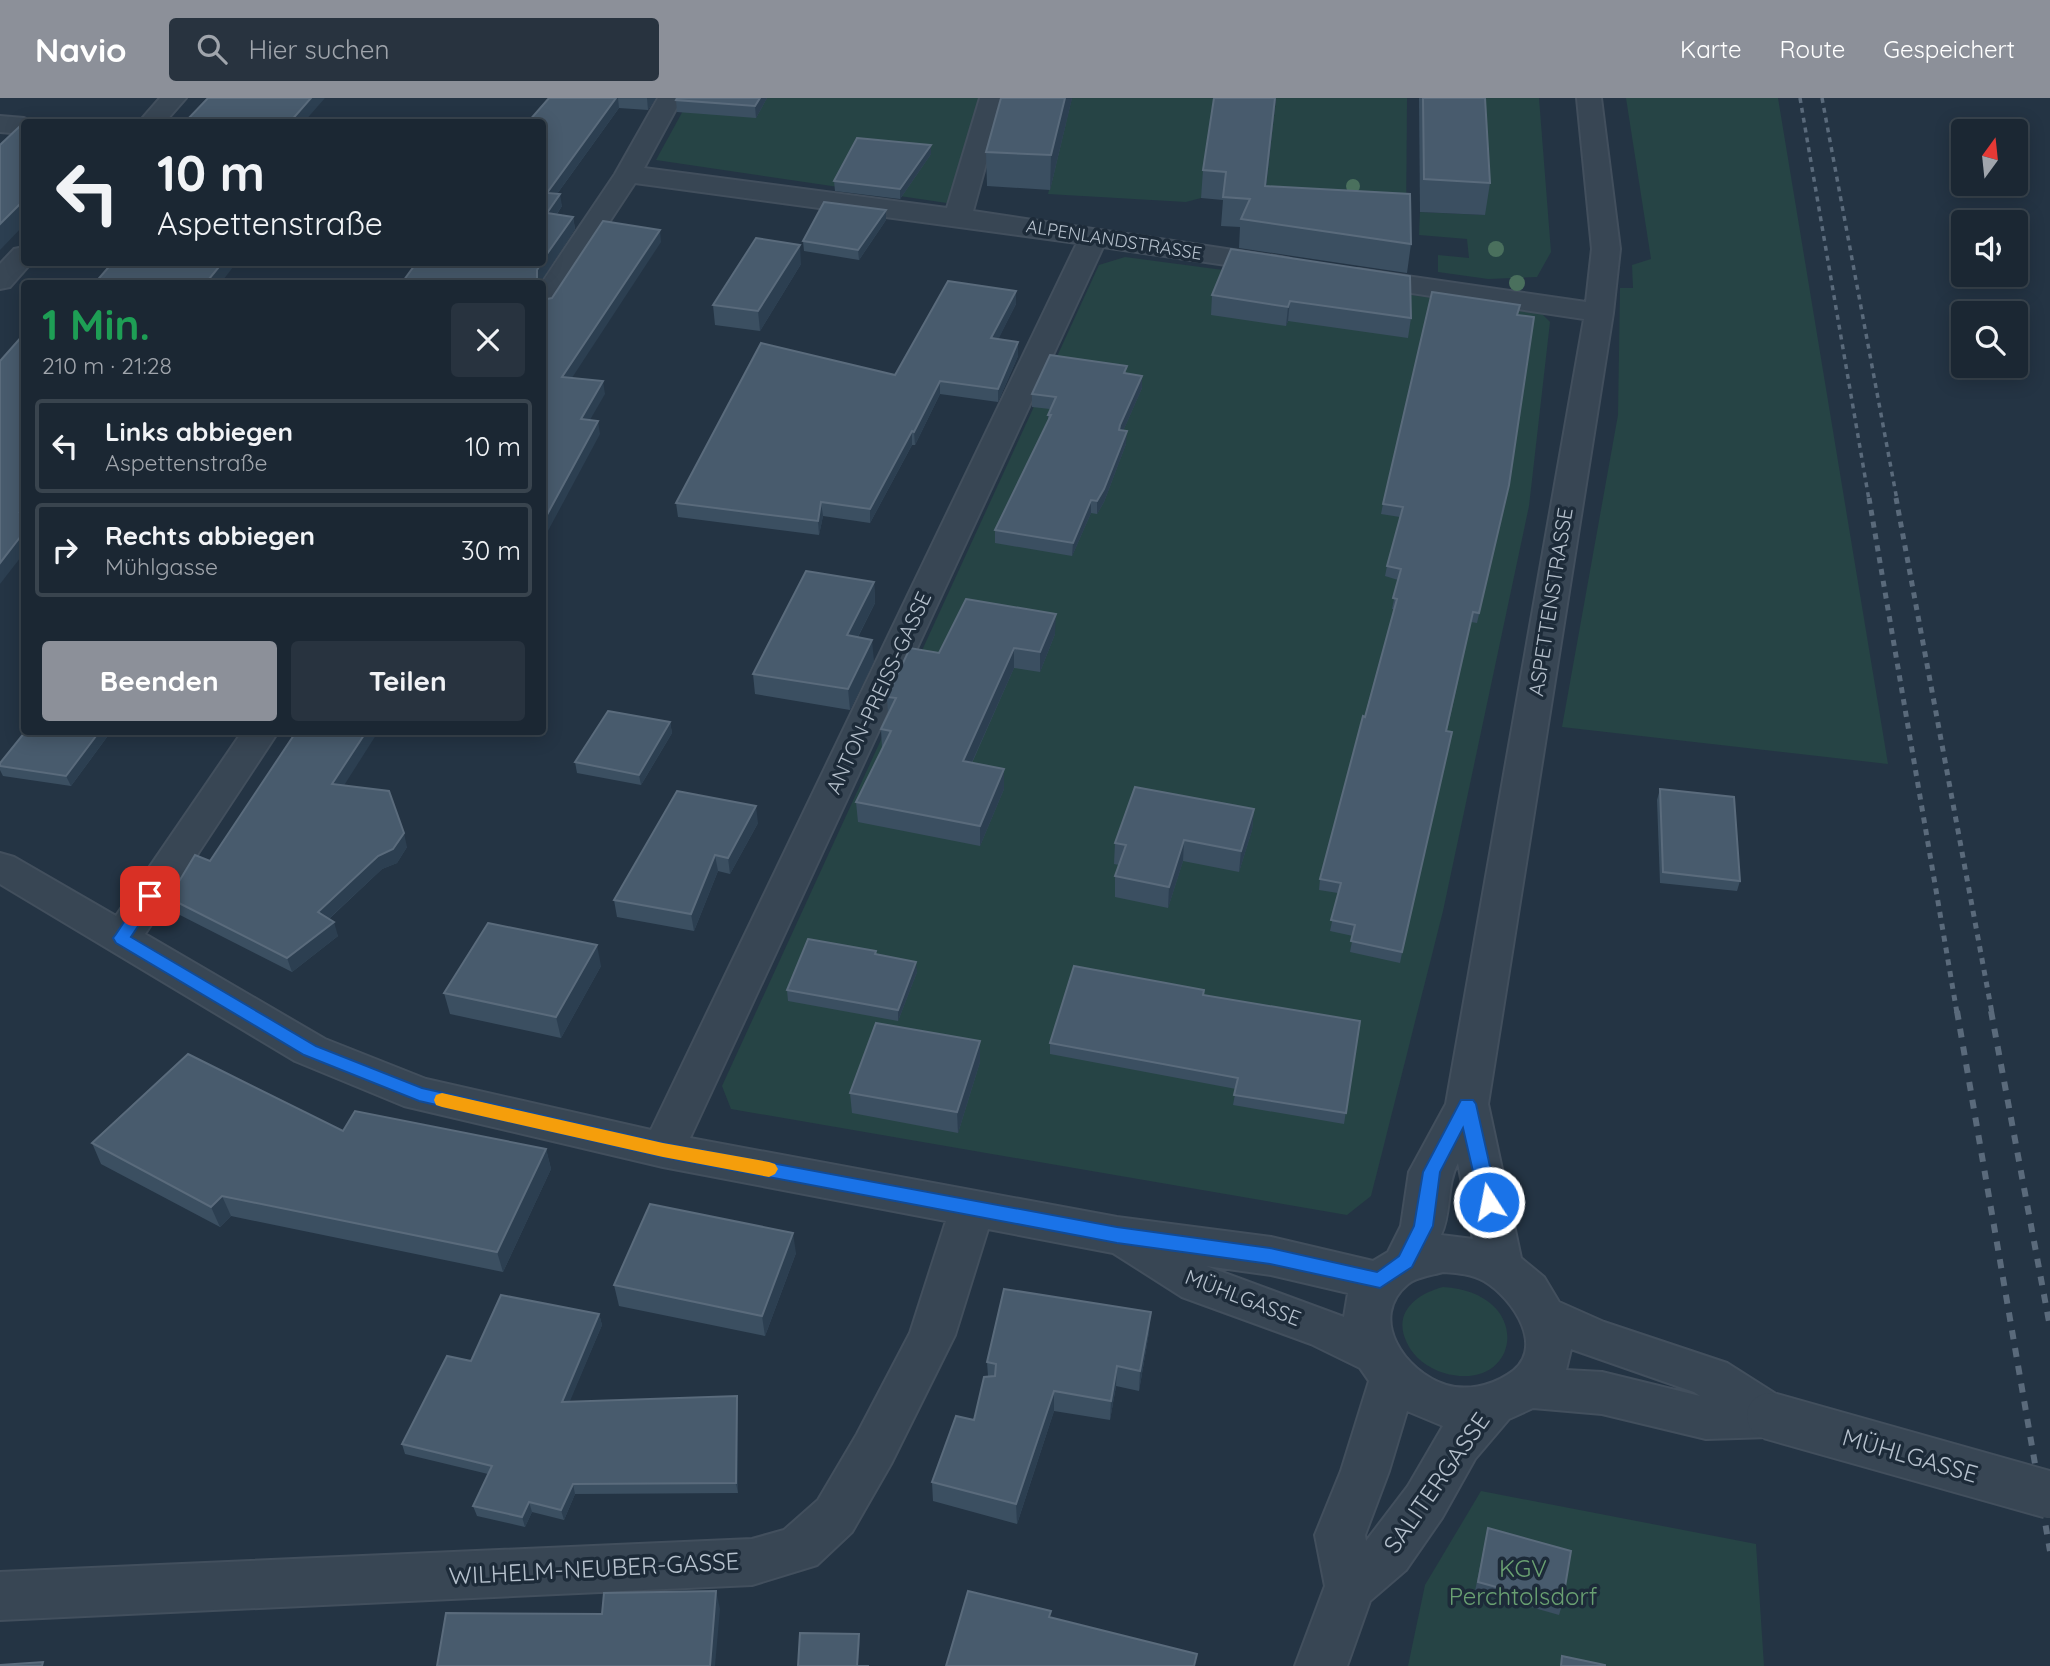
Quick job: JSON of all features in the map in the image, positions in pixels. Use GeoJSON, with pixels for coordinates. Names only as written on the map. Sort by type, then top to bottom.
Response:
{"type":"FeatureCollection","features":[{"type":"Feature","properties":{"kind":"street"},"geometry":{"type":"LineString","coordinates":[[154,119],[174,98]]}},
{"type":"Feature","properties":{"kind":"street"},"geometry":{"type":"LineString","coordinates":[[546,297],[628,173],[670,98]]}},
{"type":"Feature","properties":{"kind":"street"},"geometry":{"type":"LineString","coordinates":[[958,217],[992,98]]}},
{"type":"Feature","properties":{"kind":"street","name":"ASPETTENSTRASSE"},"geometry":{"type":"LineString","coordinates":[[1393,1271],[1423,1226],[1432,1172],[1467,1104],[1599,313],[1606,249],[1590,98]]}},
{"type":"Feature","properties":{"kind":"street"},"geometry":{"type":"LineString","coordinates":[[0,124],[21,126]]}},
{"type":"Feature","properties":{"kind":"street","name":"ALPENLANDSTRASSE"},"geometry":{"type":"LineString","coordinates":[[628,173],[958,217],[1599,313]]}},
{"type":"Feature","properties":{"kind":"street","name":"ANTON-PREISS-GASSE"},"geometry":{"type":"LineString","coordinates":[[663,1150],[1094,237]]}},
{"type":"Feature","properties":{"kind":"street"},"geometry":{"type":"LineString","coordinates":[[0,281],[21,259]]}},
{"type":"Feature","properties":{"kind":"street"},"geometry":{"type":"LineString","coordinates":[[122,938],[258,735]]}},
{"type":"Feature","properties":{"kind":"street","name":"MÜHLGASSE"},"geometry":{"type":"LineString","coordinates":[[0,866],[310,1050],[419,1094],[663,1150],[1117,1235],[1393,1271],[1443,1253],[1463,1255],[1501,1268],[1534,1298],[1544,1316],[1549,1335],[1548,1354],[1541,1372],[1510,1397]]}},
{"type":"Feature","properties":{"kind":"street","name":"ASPETTENSTRASSE"},"geometry":{"type":"LineString","coordinates":[[1467,1104],[1501,1268]]}},
{"type":"Feature","properties":{"kind":"street","name":"WILHELM-NEUBER-GASSE"},"geometry":{"type":"LineString","coordinates":[[0,1596],[752,1562],[799,1549],[835,1516],[874,1449],[932,1335],[972,1208]]}},
{"type":"Feature","properties":{"kind":"street","name":"MÜHLGASSE"},"geometry":{"type":"LineString","coordinates":[[1117,1235],[1198,1284],[1327,1330],[1383,1366],[1429,1401],[1471,1408],[1510,1397],[1602,1393],[1706,1418],[1770,1416]]}},
{"type":"Feature","properties":{"kind":"street"},"geometry":{"type":"LineString","coordinates":[[1350,1586],[1340,1535],[1365,1471],[1383,1366],[1365,1322],[1366,1307],[1393,1271]]}},
{"type":"Feature","properties":{"kind":"street","name":"MÜHLGASSE"},"geometry":{"type":"LineString","coordinates":[[1544,1316],[1591,1337],[1710,1377],[1770,1416],[2050,1495]]}},
{"type":"Feature","properties":{"kind":"street","name":"SALITERGASSE"},"geometry":{"type":"LineString","coordinates":[[1321,1666],[1350,1586],[1388,1554],[1425,1502],[1458,1444],[1510,1397]]}},
{"type":"Feature","properties":{"kind":"green space"},"geometry":{"type":"Polygon","coordinates":[[[690,98],[979,98],[947,203],[656,160],[690,98]]]}},
{"type":"Feature","properties":{"kind":"green space"},"geometry":{"type":"Polygon","coordinates":[[[1072,98],[1217,98],[1201,198],[1186,202],[1048,194],[1072,98]]]}},
{"type":"Feature","properties":{"kind":"green space"},"geometry":{"type":"Polygon","coordinates":[[[1276,98],[1407,98],[1406,223],[1264,202],[1276,98]]]}},
{"type":"Feature","properties":{"kind":"green space"},"geometry":{"type":"Polygon","coordinates":[[[1479,98],[1539,98],[1551,252],[1537,277],[1488,279],[1438,272],[1438,255],[1469,258],[1467,239],[1419,235],[1420,212],[1485,215],[1479,98]]]}},
{"type":"Feature","properties":{"kind":"green space"},"geometry":{"type":"Polygon","coordinates":[[[1626,98],[1778,98],[1888,764],[1562,727],[1618,415],[1620,288],[1633,288],[1632,265],[1651,259],[1626,98]]]}},
{"type":"Feature","properties":{"kind":"green space"},"geometry":{"type":"Polygon","coordinates":[[[1125,257],[1540,312],[1550,322],[1529,506],[1443,911],[1371,1196],[1347,1215],[731,1109],[722,1086],[1099,265],[1125,257]]]}},
{"type":"Feature","properties":{"kind":"green space"},"geometry":{"type":"Polygon","coordinates":[[[1443,1287],[1473,1293],[1493,1306],[1505,1323],[1507,1340],[1502,1357],[1489,1370],[1470,1376],[1444,1373],[1422,1362],[1407,1343],[1402,1323],[1409,1306],[1424,1294],[1443,1287]]]}},
{"type":"Feature","properties":{"kind":"green space","name":"KGV Perchtolsdorf"},"geometry":{"type":"Polygon","coordinates":[[[1481,1491],[1756,1544],[1764,1666],[1408,1666],[1425,1585],[1481,1491]]]}},
{"type":"Feature","properties":{"kind":"building"},"geometry":{"type":"Polygon","coordinates":[[[208,98],[311,98],[293,119],[188,119],[208,98]]]}},
{"type":"Feature","properties":{"kind":"building"},"geometry":{"type":"Polygon","coordinates":[[[549,98],[616,98],[547,193],[560,194],[547,213],[573,217],[546,255],[546,119],[531,119],[549,98]]]}},
{"type":"Feature","properties":{"kind":"building"},"geometry":{"type":"Polygon","coordinates":[[[760,98],[755,106],[676,100],[760,98]]]}},
{"type":"Feature","properties":{"kind":"building"},"geometry":{"type":"Polygon","coordinates":[[[1001,98],[1065,98],[1051,155],[986,152],[1001,98]]]}},
{"type":"Feature","properties":{"kind":"building"},"geometry":{"type":"Polygon","coordinates":[[[1214,98],[1275,98],[1265,186],[1410,194],[1411,244],[1241,219],[1250,199],[1223,197],[1226,172],[1203,170],[1214,98]]]}},
{"type":"Feature","properties":{"kind":"building"},"geometry":{"type":"Polygon","coordinates":[[[1423,98],[1485,98],[1490,183],[1424,179],[1423,98]]]}},
{"type":"Feature","properties":{"kind":"building"},"geometry":{"type":"Polygon","coordinates":[[[21,126],[21,203],[0,224],[0,145],[21,126]]]}},
{"type":"Feature","properties":{"kind":"building"},"geometry":{"type":"Polygon","coordinates":[[[857,138],[931,145],[900,189],[834,181],[857,138]]]}},
{"type":"Feature","properties":{"kind":"building"},"geometry":{"type":"Polygon","coordinates":[[[824,202],[886,210],[858,250],[803,241],[824,202]]]}},
{"type":"Feature","properties":{"kind":"building"},"geometry":{"type":"Polygon","coordinates":[[[603,221],[660,230],[562,377],[603,381],[581,419],[598,421],[546,517],[546,299],[552,298],[603,221]]]}},
{"type":"Feature","properties":{"kind":"building"},"geometry":{"type":"Polygon","coordinates":[[[756,238],[800,245],[758,311],[713,305],[756,238]]]}},
{"type":"Feature","properties":{"kind":"building"},"geometry":{"type":"Polygon","coordinates":[[[1231,249],[1410,276],[1411,318],[1290,301],[1288,307],[1212,295],[1231,249]]]}},
{"type":"Feature","properties":{"kind":"building"},"geometry":{"type":"Polygon","coordinates":[[[110,266],[220,266],[208,280],[97,280],[110,266]]]}},
{"type":"Feature","properties":{"kind":"building"},"geometry":{"type":"Polygon","coordinates":[[[414,266],[540,266],[537,280],[404,280],[414,266]]]}},
{"type":"Feature","properties":{"kind":"building"},"geometry":{"type":"Polygon","coordinates":[[[948,281],[1016,291],[991,338],[1018,342],[998,389],[940,381],[870,509],[821,502],[818,521],[676,503],[761,343],[895,375],[948,281]]]}},
{"type":"Feature","properties":{"kind":"building"},"geometry":{"type":"Polygon","coordinates":[[[1432,292],[1520,305],[1517,315],[1534,317],[1509,485],[1479,613],[1473,612],[1446,731],[1452,732],[1402,952],[1351,941],[1355,925],[1331,920],[1341,883],[1320,879],[1397,599],[1393,598],[1401,569],[1387,566],[1403,507],[1383,504],[1432,292]]]}},
{"type":"Feature","properties":{"kind":"building"},"geometry":{"type":"Polygon","coordinates":[[[21,337],[21,536],[0,563],[0,361],[21,337]]]}},
{"type":"Feature","properties":{"kind":"building"},"geometry":{"type":"Polygon","coordinates":[[[1050,355],[1127,366],[1124,373],[1142,376],[1120,425],[1119,430],[1127,431],[1104,489],[1097,501],[1091,500],[1073,543],[995,530],[1051,415],[1048,415],[1056,397],[1032,394],[1050,355]]]}},
{"type":"Feature","properties":{"kind":"building"},"geometry":{"type":"Polygon","coordinates":[[[806,571],[874,582],[847,635],[872,640],[848,689],[753,674],[806,571]]]}},
{"type":"Feature","properties":{"kind":"building"},"geometry":{"type":"Polygon","coordinates":[[[966,599],[1056,614],[1040,652],[1014,648],[963,761],[1004,769],[980,826],[856,802],[891,731],[881,729],[896,698],[887,697],[910,648],[939,653],[966,599]]]}},
{"type":"Feature","properties":{"kind":"building"},"geometry":{"type":"Polygon","coordinates":[[[608,711],[670,722],[639,775],[575,762],[608,711]]]}},
{"type":"Feature","properties":{"kind":"building"},"geometry":{"type":"Polygon","coordinates":[[[23,735],[97,735],[66,776],[0,766],[23,735]]]}},
{"type":"Feature","properties":{"kind":"building"},"geometry":{"type":"Polygon","coordinates":[[[294,735],[364,735],[332,784],[389,791],[404,833],[393,849],[378,856],[318,912],[334,922],[287,958],[169,898],[195,855],[210,861],[294,735]]]}},
{"type":"Feature","properties":{"kind":"building"},"geometry":{"type":"Polygon","coordinates":[[[1135,787],[1254,809],[1241,851],[1184,840],[1169,887],[1115,876],[1126,845],[1115,843],[1135,787]]]}},
{"type":"Feature","properties":{"kind":"building"},"geometry":{"type":"Polygon","coordinates":[[[1660,789],[1734,797],[1740,881],[1663,872],[1660,789]]]}},
{"type":"Feature","properties":{"kind":"building"},"geometry":{"type":"Polygon","coordinates":[[[677,791],[756,806],[728,858],[715,855],[691,914],[614,900],[677,791]]]}},
{"type":"Feature","properties":{"kind":"building"},"geometry":{"type":"Polygon","coordinates":[[[488,923],[597,945],[556,1017],[444,993],[488,923]]]}},
{"type":"Feature","properties":{"kind":"building"},"geometry":{"type":"Polygon","coordinates":[[[808,939],[876,951],[875,954],[916,962],[898,1010],[787,990],[808,939]]]}},
{"type":"Feature","properties":{"kind":"building"},"geometry":{"type":"Polygon","coordinates":[[[1074,966],[1204,990],[1203,995],[1360,1021],[1346,1113],[1234,1095],[1238,1078],[1050,1043],[1074,966]]]}},
{"type":"Feature","properties":{"kind":"building"},"geometry":{"type":"Polygon","coordinates":[[[876,1023],[980,1041],[957,1112],[850,1093],[876,1023]]]}},
{"type":"Feature","properties":{"kind":"building"},"geometry":{"type":"Polygon","coordinates":[[[188,1054],[343,1131],[355,1111],[546,1149],[497,1252],[222,1196],[211,1207],[92,1143],[188,1054]]]}},
{"type":"Feature","properties":{"kind":"building"},"geometry":{"type":"Polygon","coordinates":[[[650,1204],[793,1233],[762,1316],[614,1285],[650,1204]]]}},
{"type":"Feature","properties":{"kind":"building"},"geometry":{"type":"Polygon","coordinates":[[[1004,1289],[1151,1312],[1140,1371],[1117,1366],[1111,1401],[1054,1391],[1016,1504],[932,1482],[956,1416],[974,1420],[984,1377],[995,1376],[996,1364],[987,1362],[1004,1289]]]}},
{"type":"Feature","properties":{"kind":"building"},"geometry":{"type":"Polygon","coordinates":[[[501,1295],[599,1314],[562,1402],[737,1396],[736,1483],[573,1484],[561,1510],[529,1502],[522,1517],[473,1506],[492,1466],[402,1444],[447,1356],[471,1361],[501,1295]]]}},
{"type":"Feature","properties":{"kind":"building"},"geometry":{"type":"Polygon","coordinates":[[[1488,1528],[1571,1551],[1562,1605],[1478,1582],[1488,1528]]]}},
{"type":"Feature","properties":{"kind":"building"},"geometry":{"type":"Polygon","coordinates":[[[716,1591],[710,1666],[437,1666],[446,1613],[602,1614],[604,1593],[716,1591]]]}},
{"type":"Feature","properties":{"kind":"building"},"geometry":{"type":"Polygon","coordinates":[[[968,1591],[1051,1611],[1049,1617],[1197,1654],[1194,1666],[946,1666],[968,1591]]]}},
{"type":"Feature","properties":{"kind":"building"},"geometry":{"type":"Polygon","coordinates":[[[800,1633],[859,1634],[857,1666],[798,1666],[800,1633]]]}},
{"type":"Feature","properties":{"kind":"building"},"geometry":{"type":"Polygon","coordinates":[[[1562,1656],[1605,1665],[1605,1666],[1561,1666],[1562,1656]]]}},
{"type":"Feature","properties":{"kind":"building"},"geometry":{"type":"Polygon","coordinates":[[[43,1662],[42,1666],[0,1666],[0,1665],[43,1662]]]}},
{"type":"Feature","properties":{"kind":"railway"},"geometry":{"type":"LineString","coordinates":[[1800,98],[1869,500]]}},
{"type":"Feature","properties":{"kind":"railway"},"geometry":{"type":"LineString","coordinates":[[1822,98],[1897,500]]}},
{"type":"Feature","properties":{"kind":"railway"},"geometry":{"type":"LineString","coordinates":[[1869,498],[1957,1013]]}},
{"type":"Feature","properties":{"kind":"railway"},"geometry":{"type":"LineString","coordinates":[[1896,498],[1992,1013]]}},
{"type":"Feature","properties":{"kind":"railway"},"geometry":{"type":"LineString","coordinates":[[1957,1011],[2050,1551]]}},
{"type":"Feature","properties":{"kind":"railway"},"geometry":{"type":"LineString","coordinates":[[1991,1011],[2050,1327]]}},
{"type":"Feature","properties":{"kind":"slow traffic"},"geometry":{"type":"LineString","coordinates":[[442,1100],[663,1150],[769,1169]]}},
{"type":"Feature","properties":{"kind":"route"},"geometry":{"type":"LineString","coordinates":[[150,896],[122,938],[310,1050],[419,1094],[663,1150],[1117,1235],[1270,1256],[1380,1281],[1391,1270],[1406,1262],[1423,1226],[1432,1172],[1467,1104],[1489,1202]]}}]}
